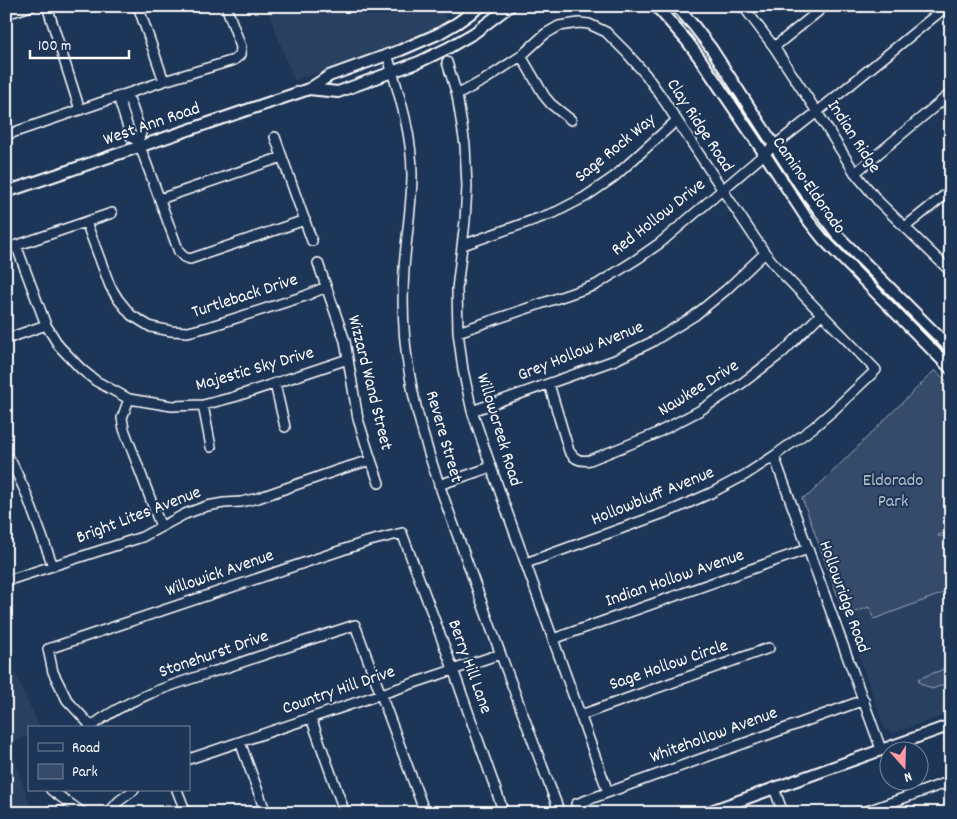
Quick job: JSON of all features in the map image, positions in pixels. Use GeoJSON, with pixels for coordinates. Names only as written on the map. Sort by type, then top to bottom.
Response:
{"type":"FeatureCollection","features":[{"type":"Feature","properties":{"kind":"main road","name":"West Ann Road"},"geometry":{"type":"LineString","coordinates":[[6,192],[139,144],[309,89],[329,76],[438,34],[481,6]]}},
{"type":"Feature","properties":{"kind":"main road","name":"West Ann Road"},"geometry":{"type":"LineString","coordinates":[[309,89],[338,92],[419,62],[474,33],[510,6]]}},
{"type":"Feature","properties":{"kind":"main road","name":"Camino Eldorado"},"geometry":{"type":"LineString","coordinates":[[656,6],[701,60],[807,219],[823,239],[951,369]]}},
{"type":"Feature","properties":{"kind":"main road","name":"Camino Eldorado"},"geometry":{"type":"LineString","coordinates":[[676,6],[711,48],[812,202],[839,237],[951,349]]}},
{"type":"Feature","properties":{"kind":"main road"},"geometry":{"type":"LineString","coordinates":[[901,742],[951,725]]}},
{"type":"Feature","properties":{"kind":"main road"},"geometry":{"type":"LineString","coordinates":[[706,813],[880,749]]}},
{"type":"Feature","properties":{"kind":"street"},"geometry":{"type":"LineString","coordinates":[[6,14],[31,6]]}},
{"type":"Feature","properties":{"kind":"street"},"geometry":{"type":"LineString","coordinates":[[47,6],[80,110]]}},
{"type":"Feature","properties":{"kind":"street"},"geometry":{"type":"LineString","coordinates":[[138,6],[164,81]]}},
{"type":"Feature","properties":{"kind":"street"},"geometry":{"type":"LineString","coordinates":[[6,135],[164,81],[234,60],[240,54],[241,48],[226,6]]}},
{"type":"Feature","properties":{"kind":"street","name":"Indian Ridge"},"geometry":{"type":"LineString","coordinates":[[743,6],[774,47],[855,173],[879,202],[951,272]]}},
{"type":"Feature","properties":{"kind":"street"},"geometry":{"type":"LineString","coordinates":[[774,47],[826,6]]}},
{"type":"Feature","properties":{"kind":"street","name":"Red Hollow Drive"},"geometry":{"type":"LineString","coordinates":[[458,332],[596,285],[637,259],[660,242],[764,153],[947,6]]}},
{"type":"Feature","properties":{"kind":"street","name":"Clay Ridge Road"},"geometry":{"type":"LineString","coordinates":[[457,95],[521,56],[544,34],[559,26],[579,23],[589,24],[610,35],[646,75],[765,253],[780,271],[876,370]]}},
{"type":"Feature","properties":{"kind":"street","name":"Revere Street"},"geometry":{"type":"LineString","coordinates":[[388,54],[406,118],[412,160],[412,191],[404,271],[403,325],[418,419],[430,459],[500,654],[560,813]]}},
{"type":"Feature","properties":{"kind":"street"},"geometry":{"type":"LineString","coordinates":[[521,56],[545,97],[571,120]]}},
{"type":"Feature","properties":{"kind":"street","name":"Willowcreek Road"},"geometry":{"type":"LineString","coordinates":[[447,62],[457,95],[466,153],[465,222],[457,288],[458,332],[463,370],[472,411],[490,467],[608,792]]}},
{"type":"Feature","properties":{"kind":"street"},"geometry":{"type":"LineString","coordinates":[[855,173],[951,93]]}},
{"type":"Feature","properties":{"kind":"street"},"geometry":{"type":"LineString","coordinates":[[122,96],[120,103],[131,137],[139,144],[180,252],[184,257],[190,259],[305,220]]}},
{"type":"Feature","properties":{"kind":"street","name":"Sage Rock Way"},"geometry":{"type":"LineString","coordinates":[[463,244],[556,212],[586,197],[614,177],[677,120]]}},
{"type":"Feature","properties":{"kind":"street"},"geometry":{"type":"LineString","coordinates":[[275,137],[312,241]]}},
{"type":"Feature","properties":{"kind":"street"},"geometry":{"type":"LineString","coordinates":[[160,199],[282,157]]}},
{"type":"Feature","properties":{"kind":"street"},"geometry":{"type":"LineString","coordinates":[[905,227],[951,190]]}},
{"type":"Feature","properties":{"kind":"street"},"geometry":{"type":"LineString","coordinates":[[6,248],[112,213]]}},
{"type":"Feature","properties":{"kind":"street","name":"Turtleback Drive"},"geometry":{"type":"LineString","coordinates":[[86,222],[110,286],[118,300],[131,315],[151,326],[171,331],[188,332],[208,328],[326,287]]}},
{"type":"Feature","properties":{"kind":"street","name":"Majestic Sky Drive"},"geometry":{"type":"LineString","coordinates":[[16,246],[46,325],[59,346],[81,369],[96,381],[129,399],[172,406],[202,405],[234,397],[348,360]]}},
{"type":"Feature","properties":{"kind":"street","name":"Grey Hollow Avenue"},"geometry":{"type":"LineString","coordinates":[[472,411],[615,360],[652,342],[700,311],[726,290],[765,253]]}},
{"type":"Feature","properties":{"kind":"street","name":"Wizzard Wand Street"},"geometry":{"type":"LineString","coordinates":[[318,263],[345,341],[358,419],[379,483]]}},
{"type":"Feature","properties":{"kind":"street","name":"Nawkee Drive"},"geometry":{"type":"LineString","coordinates":[[549,384],[569,451],[576,459],[590,460],[653,435],[699,411],[741,384],[782,353],[822,313]]}},
{"type":"Feature","properties":{"kind":"street"},"geometry":{"type":"LineString","coordinates":[[6,339],[46,325]]}},
{"type":"Feature","properties":{"kind":"street","name":"Hollowbluff Avenue"},"geometry":{"type":"LineString","coordinates":[[526,563],[675,510],[728,484],[774,456],[814,427],[876,370]]}},
{"type":"Feature","properties":{"kind":"street"},"geometry":{"type":"LineString","coordinates":[[275,384],[286,427]]}},
{"type":"Feature","properties":{"kind":"street"},"geometry":{"type":"LineString","coordinates":[[129,399],[122,418],[124,429],[161,527]]}},
{"type":"Feature","properties":{"kind":"street"},"geometry":{"type":"LineString","coordinates":[[202,405],[211,447]]}},
{"type":"Feature","properties":{"kind":"street"},"geometry":{"type":"LineString","coordinates":[[6,456],[12,463],[26,493],[53,566]]}},
{"type":"Feature","properties":{"kind":"street","name":"Hollowridge Road"},"geometry":{"type":"LineString","coordinates":[[774,456],[880,746]]}},
{"type":"Feature","properties":{"kind":"street","name":"Bright Lites Avenue"},"geometry":{"type":"LineString","coordinates":[[6,581],[142,537],[185,514],[207,506],[258,498],[370,460]]}},
{"type":"Feature","properties":{"kind":"street"},"geometry":{"type":"LineString","coordinates":[[440,485],[490,467]]}},
{"type":"Feature","properties":{"kind":"street","name":"Willowick Avenue"},"geometry":{"type":"LineString","coordinates":[[89,726],[67,700],[53,672],[48,649],[366,542],[402,533]]}},
{"type":"Feature","properties":{"kind":"street","name":"Berry Hill Lane"},"geometry":{"type":"LineString","coordinates":[[402,533],[504,813]]}},
{"type":"Feature","properties":{"kind":"street","name":"Indian Hollow Avenue"},"geometry":{"type":"LineString","coordinates":[[553,639],[808,549]]}},
{"type":"Feature","properties":{"kind":"street","name":"Stonehurst Drive"},"geometry":{"type":"LineString","coordinates":[[92,726],[119,708],[179,682],[355,625],[381,694]]}},
{"type":"Feature","properties":{"kind":"street","name":"Sage Hollow Circle"},"geometry":{"type":"LineString","coordinates":[[581,715],[769,648]]}},
{"type":"Feature","properties":{"kind":"street","name":"Country Hill Drive"},"geometry":{"type":"LineString","coordinates":[[190,759],[500,654]]}},
{"type":"Feature","properties":{"kind":"street"},"geometry":{"type":"LineString","coordinates":[[381,694],[425,813]]}},
{"type":"Feature","properties":{"kind":"street","name":"Whitehollow Avenue"},"geometry":{"type":"LineString","coordinates":[[576,804],[864,700]]}},
{"type":"Feature","properties":{"kind":"street"},"geometry":{"type":"LineString","coordinates":[[311,718],[345,813]]}},
{"type":"Feature","properties":{"kind":"street"},"geometry":{"type":"LineString","coordinates":[[240,742],[266,813]]}},
{"type":"Feature","properties":{"kind":"street"},"geometry":{"type":"LineString","coordinates":[[862,813],[951,781]]}},
{"type":"Feature","properties":{"kind":"street"},"geometry":{"type":"LineString","coordinates":[[774,788],[783,813]]}},
{"type":"Feature","properties":{"kind":"street"},"geometry":{"type":"LineString","coordinates":[[54,792],[83,813]]}},
{"type":"Feature","properties":{"kind":"street"},"geometry":{"type":"LineString","coordinates":[[108,813],[119,801],[131,792]]}},
{"type":"Feature","properties":{"kind":"street"},"geometry":{"type":"LineString","coordinates":[[178,792],[186,813]]}},
{"type":"Feature","properties":{"kind":"shaded area"},"geometry":{"type":"Polygon","coordinates":[[[266,6],[442,6],[447,20],[396,44],[294,81],[266,6]]]}},
{"type":"Feature","properties":{"kind":"shaded area"},"geometry":{"type":"Polygon","coordinates":[[[951,531],[951,713],[893,733],[885,729],[830,575],[951,531]]]}},
{"type":"Feature","properties":{"kind":"shaded area"},"geometry":{"type":"Polygon","coordinates":[[[6,653],[39,726],[28,726],[28,736],[9,744],[33,813],[6,813],[6,653]]]}},
{"type":"Feature","properties":{"kind":"green space","name":"Eldorado Park"},"geometry":{"type":"Polygon","coordinates":[[[935,370],[951,386],[951,531],[938,535],[939,537],[951,533],[951,602],[946,592],[874,619],[869,607],[845,616],[802,498],[809,495],[935,370]]]}},
{"type":"Feature","properties":{"kind":"green space"},"geometry":{"type":"Polygon","coordinates":[[[951,664],[951,691],[948,683],[932,689],[920,683],[918,679],[944,669],[943,667],[951,664]]]}}]}
